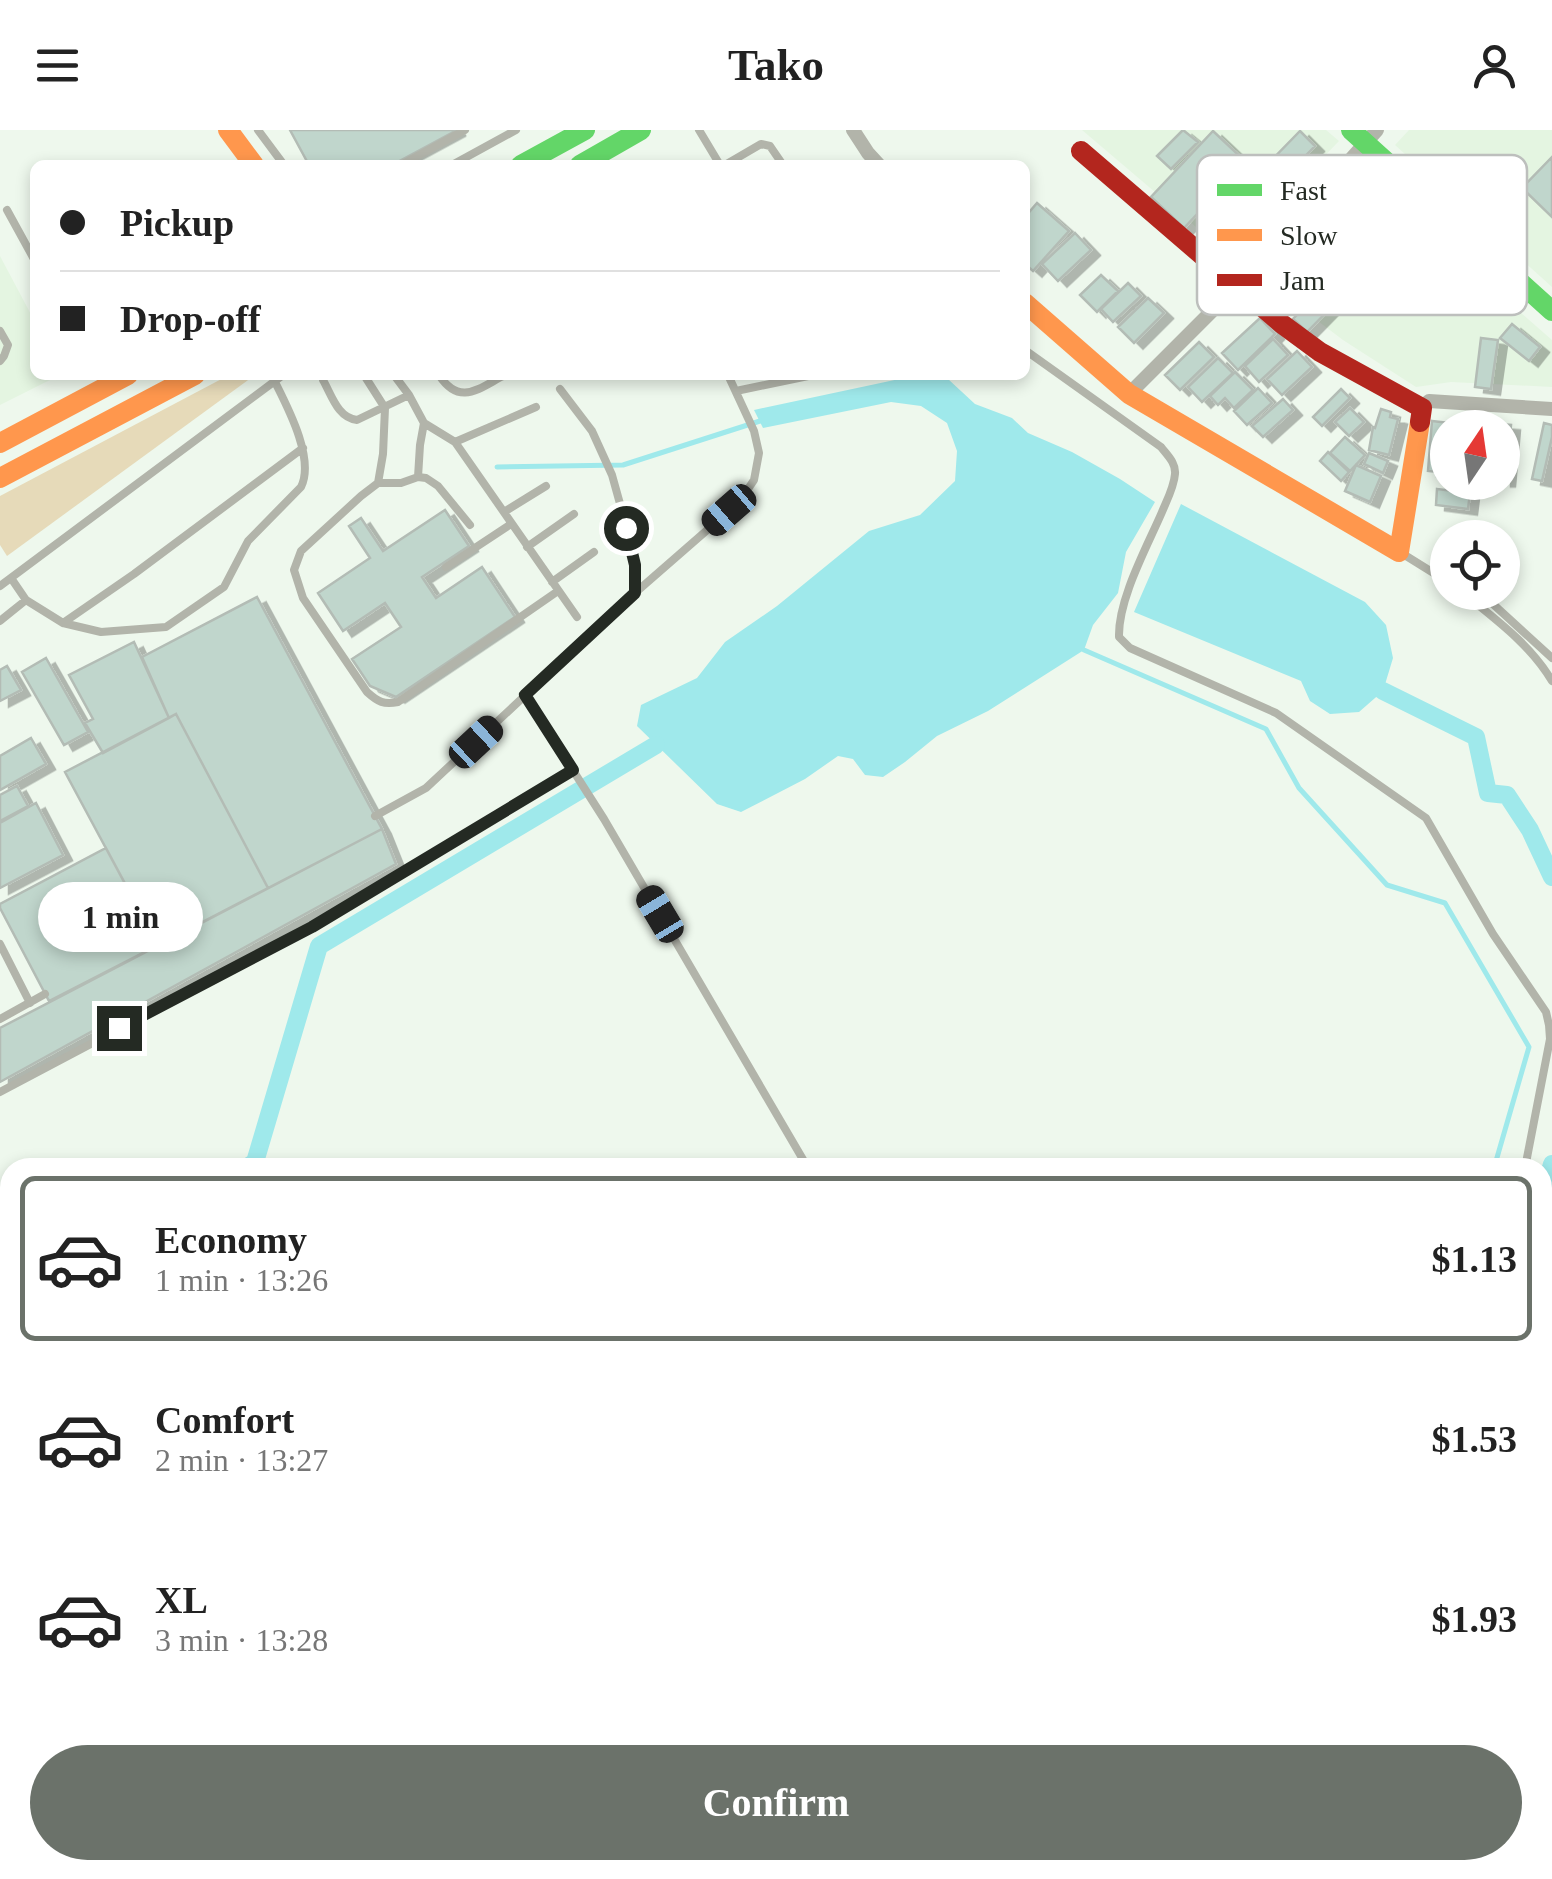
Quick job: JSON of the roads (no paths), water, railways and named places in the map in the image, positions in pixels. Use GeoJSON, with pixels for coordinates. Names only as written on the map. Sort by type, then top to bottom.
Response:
{"type":"FeatureCollection","features":[{"type":"Feature","properties":{"kind":"main road"},"geometry":{"type":"LineString","coordinates":[[228,130],[250,160]]}},
{"type":"Feature","properties":{"kind":"main road"},"geometry":{"type":"LineString","coordinates":[[530,160],[585,130]]}},
{"type":"Feature","properties":{"kind":"main road"},"geometry":{"type":"LineString","coordinates":[[588,160],[627,134]]}},
{"type":"Feature","properties":{"kind":"main road"},"geometry":{"type":"LineString","coordinates":[[1365,134],[1387,155]]}},
{"type":"Feature","properties":{"kind":"main road"},"geometry":{"type":"LineString","coordinates":[[1081,151],[1197,251]]}},
{"type":"Feature","properties":{"kind":"main road"},"geometry":{"type":"LineString","coordinates":[[1527,286],[1552,310]]}},
{"type":"Feature","properties":{"kind":"main road"},"geometry":{"type":"LineString","coordinates":[[1030,307],[1129,394],[1399,552],[1422,408],[1320,352],[1273,315]]}},
{"type":"Feature","properties":{"kind":"main road"},"geometry":{"type":"LineString","coordinates":[[0,478],[186,380]]}},
{"type":"Feature","properties":{"kind":"main road"},"geometry":{"type":"LineString","coordinates":[[0,442],[102,381]]}},
{"type":"Feature","properties":{"kind":"street"},"geometry":{"type":"LineString","coordinates":[[853,130],[874,160]]}},
{"type":"Feature","properties":{"kind":"street"},"geometry":{"type":"LineString","coordinates":[[1347,155],[1365,134]]}},
{"type":"Feature","properties":{"kind":"street"},"geometry":{"type":"LineString","coordinates":[[1129,394],[1208,315]]}},
{"type":"Feature","properties":{"kind":"street"},"geometry":{"type":"LineString","coordinates":[[1422,408],[1429,402],[1552,408]]}},
{"type":"Feature","properties":{"kind":"lane"},"geometry":{"type":"LineString","coordinates":[[258,130],[280,160]]}},
{"type":"Feature","properties":{"kind":"lane"},"geometry":{"type":"LineString","coordinates":[[410,160],[465,130]]}},
{"type":"Feature","properties":{"kind":"lane"},"geometry":{"type":"LineString","coordinates":[[491,130],[496,141]]}},
{"type":"Feature","properties":{"kind":"lane"},"geometry":{"type":"LineString","coordinates":[[461,160],[516,130]]}},
{"type":"Feature","properties":{"kind":"lane"},"geometry":{"type":"LineString","coordinates":[[699,130],[719,160]]}},
{"type":"Feature","properties":{"kind":"lane"},"geometry":{"type":"LineString","coordinates":[[732,160],[762,144],[770,146],[780,160]]}},
{"type":"Feature","properties":{"kind":"lane"},"geometry":{"type":"LineString","coordinates":[[7,210],[30,252]]}},
{"type":"Feature","properties":{"kind":"lane"},"geometry":{"type":"LineString","coordinates":[[0,331],[8,345],[0,361]]}},
{"type":"Feature","properties":{"kind":"lane"},"geometry":{"type":"LineString","coordinates":[[1030,354],[1162,447],[1172,460],[1175,474],[1170,492],[1118,620],[1119,637],[1130,648],[1276,713],[1426,818],[1493,934],[1546,1012],[1550,1039],[1527,1158]]}},
{"type":"Feature","properties":{"kind":"lane"},"geometry":{"type":"LineString","coordinates":[[0,586],[277,380]]}},
{"type":"Feature","properties":{"kind":"lane"},"geometry":{"type":"LineString","coordinates":[[324,380],[342,415],[349,419],[357,420],[409,396]]}},
{"type":"Feature","properties":{"kind":"lane"},"geometry":{"type":"LineString","coordinates":[[367,380],[385,408],[378,483],[300,551],[294,570],[303,598],[367,692],[379,702],[398,702],[558,591]]}},
{"type":"Feature","properties":{"kind":"lane"},"geometry":{"type":"LineString","coordinates":[[398,380],[424,423],[455,442],[577,617]]}},
{"type":"Feature","properties":{"kind":"lane"},"geometry":{"type":"LineString","coordinates":[[443,380],[458,393],[469,393],[495,380]]}},
{"type":"Feature","properties":{"kind":"lane"},"geometry":{"type":"LineString","coordinates":[[375,816],[426,788],[746,492],[754,480],[759,454],[754,431],[730,380]]}},
{"type":"Feature","properties":{"kind":"lane"},"geometry":{"type":"LineString","coordinates":[[736,391],[788,380]]}},
{"type":"Feature","properties":{"kind":"lane"},"geometry":{"type":"LineString","coordinates":[[11,578],[26,600],[63,623],[101,632],[166,627],[224,587],[248,541],[301,487],[306,472],[303,448],[274,382]]}},
{"type":"Feature","properties":{"kind":"lane"},"geometry":{"type":"LineString","coordinates":[[560,389],[592,431],[612,475],[634,554],[635,593]]}},
{"type":"Feature","properties":{"kind":"lane"},"geometry":{"type":"LineString","coordinates":[[455,442],[536,408]]}},
{"type":"Feature","properties":{"kind":"lane"},"geometry":{"type":"LineString","coordinates":[[418,477],[424,423]]}},
{"type":"Feature","properties":{"kind":"lane"},"geometry":{"type":"LineString","coordinates":[[63,623],[303,448]]}},
{"type":"Feature","properties":{"kind":"lane"},"geometry":{"type":"LineString","coordinates":[[378,483],[426,478],[438,486],[470,524]]}},
{"type":"Feature","properties":{"kind":"lane"},"geometry":{"type":"LineString","coordinates":[[504,512],[546,486]]}},
{"type":"Feature","properties":{"kind":"lane"},"geometry":{"type":"LineString","coordinates":[[527,547],[574,514]]}},
{"type":"Feature","properties":{"kind":"lane"},"geometry":{"type":"LineString","coordinates":[[446,567],[511,524]]}},
{"type":"Feature","properties":{"kind":"lane"},"geometry":{"type":"LineString","coordinates":[[552,582],[594,552]]}},
{"type":"Feature","properties":{"kind":"lane"},"geometry":{"type":"LineString","coordinates":[[1399,552],[1430,571]]}},
{"type":"Feature","properties":{"kind":"lane"},"geometry":{"type":"LineString","coordinates":[[0,621],[26,600]]}},
{"type":"Feature","properties":{"kind":"lane"},"geometry":{"type":"LineString","coordinates":[[1484,610],[1520,640],[1552,680]]}},
{"type":"Feature","properties":{"kind":"lane"},"geometry":{"type":"LineString","coordinates":[[1500,610],[1552,658],[1540,662]]}},
{"type":"Feature","properties":{"kind":"lane"},"geometry":{"type":"LineString","coordinates":[[525,695],[604,819],[802,1158]]}},
{"type":"Feature","properties":{"kind":"lane"},"geometry":{"type":"LineString","coordinates":[[0,1092],[312,927],[573,770]]}},
{"type":"Feature","properties":{"kind":"lane"},"geometry":{"type":"LineString","coordinates":[[0,944],[30,1003]]}},
{"type":"Feature","properties":{"kind":"lane"},"geometry":{"type":"LineString","coordinates":[[0,1019],[46,994]]}},
{"type":"Feature","properties":{"kind":"water"},"geometry":{"type":"Polygon","coordinates":[[[895,380],[949,380],[975,404],[1012,418],[1028,433],[1072,452],[1155,502],[1126,552],[1118,593],[1093,625],[1084,650],[988,711],[937,736],[883,777],[865,775],[853,759],[838,756],[805,779],[741,812],[717,804],[637,726],[641,705],[697,678],[725,642],[777,606],[869,531],[920,515],[955,481],[957,451],[947,423],[921,406],[891,402],[763,428],[754,410],[895,380]]]}},
{"type":"Feature","properties":{"kind":"water"},"geometry":{"type":"Polygon","coordinates":[[[1181,504],[1365,602],[1386,625],[1393,658],[1383,691],[1359,712],[1330,714],[1310,701],[1301,681],[1134,612],[1181,504]]]}},
{"type":"Feature","properties":{"kind":"waterway"},"geometry":{"type":"LineString","coordinates":[[497,467],[623,465],[760,421]]}},
{"type":"Feature","properties":{"kind":"waterway"},"geometry":{"type":"LineString","coordinates":[[1084,650],[1266,729],[1299,788],[1387,885],[1445,903],[1529,1047],[1497,1158]]}},
{"type":"Feature","properties":{"kind":"waterway"},"geometry":{"type":"LineString","coordinates":[[1383,691],[1476,737],[1488,793],[1507,795],[1530,830],[1552,877]]}},
{"type":"Feature","properties":{"kind":"waterway"},"geometry":{"type":"LineString","coordinates":[[256,1158],[319,946],[656,745]]}}]}
